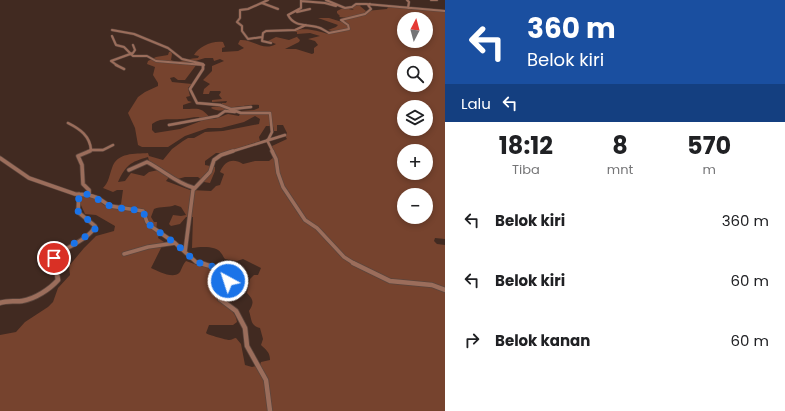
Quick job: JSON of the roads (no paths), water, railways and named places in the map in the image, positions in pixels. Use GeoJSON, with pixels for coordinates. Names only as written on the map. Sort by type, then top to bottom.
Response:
{"type":"FeatureCollection","features":[{"type":"Feature","properties":{"kind":"street"},"geometry":{"type":"LineString","coordinates":[[268,0],[247,10],[240,10],[240,17],[237,23],[241,25],[242,30],[248,39],[262,37],[268,30],[292,30],[307,25]]}},
{"type":"Feature","properties":{"kind":"street"},"geometry":{"type":"LineString","coordinates":[[288,14],[301,8],[301,0],[325,3],[343,8],[358,4],[374,4],[445,11]]}},
{"type":"Feature","properties":{"kind":"street"},"geometry":{"type":"LineString","coordinates":[[326,0],[337,6]]}},
{"type":"Feature","properties":{"kind":"street"},"geometry":{"type":"LineString","coordinates":[[407,0],[410,2],[408,8]]}},
{"type":"Feature","properties":{"kind":"street"},"geometry":{"type":"LineString","coordinates":[[431,0],[437,0]]}},
{"type":"Feature","properties":{"kind":"street"},"geometry":{"type":"LineString","coordinates":[[350,2],[354,6]]}},
{"type":"Feature","properties":{"kind":"street"},"geometry":{"type":"LineString","coordinates":[[262,3],[278,9]]}},
{"type":"Feature","properties":{"kind":"street"},"geometry":{"type":"LineString","coordinates":[[288,14],[287,15],[293,23],[320,27],[329,33],[350,29],[348,25],[341,20],[365,14],[371,9],[368,5],[370,4]]}},
{"type":"Feature","properties":{"kind":"street"},"geometry":{"type":"LineString","coordinates":[[288,14],[310,9]]}},
{"type":"Feature","properties":{"kind":"street"},"geometry":{"type":"LineString","coordinates":[[112,30],[127,32],[165,46],[182,59],[199,62],[204,65]]}},
{"type":"Feature","properties":{"kind":"street"},"geometry":{"type":"LineString","coordinates":[[112,36],[116,45],[124,47],[134,57],[147,56],[156,61],[204,65]]}},
{"type":"Feature","properties":{"kind":"street"},"geometry":{"type":"LineString","coordinates":[[262,37],[263,41],[271,43]]}},
{"type":"Feature","properties":{"kind":"street"},"geometry":{"type":"LineString","coordinates":[[124,69],[111,61],[135,51],[133,45]]}},
{"type":"Feature","properties":{"kind":"street"},"geometry":{"type":"LineString","coordinates":[[204,65],[203,69],[196,77],[194,86],[190,89],[198,104],[220,104],[238,112]]}},
{"type":"Feature","properties":{"kind":"street"},"geometry":{"type":"LineString","coordinates":[[231,109],[251,107]]}},
{"type":"Feature","properties":{"kind":"street"},"geometry":{"type":"LineString","coordinates":[[169,125],[219,116],[225,111],[270,113],[272,132],[268,140],[276,159],[278,174],[283,187],[305,220],[317,228],[344,257],[362,268],[390,281],[410,284],[427,284],[445,290]]}},
{"type":"Feature","properties":{"kind":"street"},"geometry":{"type":"LineString","coordinates":[[68,123],[85,133],[91,143],[91,150]]}},
{"type":"Feature","properties":{"kind":"street"},"geometry":{"type":"LineString","coordinates":[[184,252],[189,228],[194,188],[210,172],[216,158],[249,145],[285,135]]}},
{"type":"Feature","properties":{"kind":"street"},"geometry":{"type":"LineString","coordinates":[[89,195],[89,190],[83,184],[82,165],[78,156],[91,150],[103,150],[113,145]]}},
{"type":"Feature","properties":{"kind":"street"},"geometry":{"type":"LineString","coordinates":[[0,158],[29,178],[61,190],[89,195],[98,198],[110,206],[143,211],[148,224],[175,243],[196,262],[214,266],[226,274],[228,281],[220,299],[236,311],[245,328],[247,346],[266,380],[270,411]]}},
{"type":"Feature","properties":{"kind":"street"},"geometry":{"type":"LineString","coordinates":[[129,170],[147,162],[159,168],[183,185],[194,188]]}},
{"type":"Feature","properties":{"kind":"street"},"geometry":{"type":"LineString","coordinates":[[0,303],[7,301],[25,301],[53,285],[58,280],[54,260],[56,254],[78,242],[94,230],[95,226],[78,212],[79,194]]}},
{"type":"Feature","properties":{"kind":"street"},"geometry":{"type":"LineString","coordinates":[[124,254],[148,247],[175,243]]}}]}
